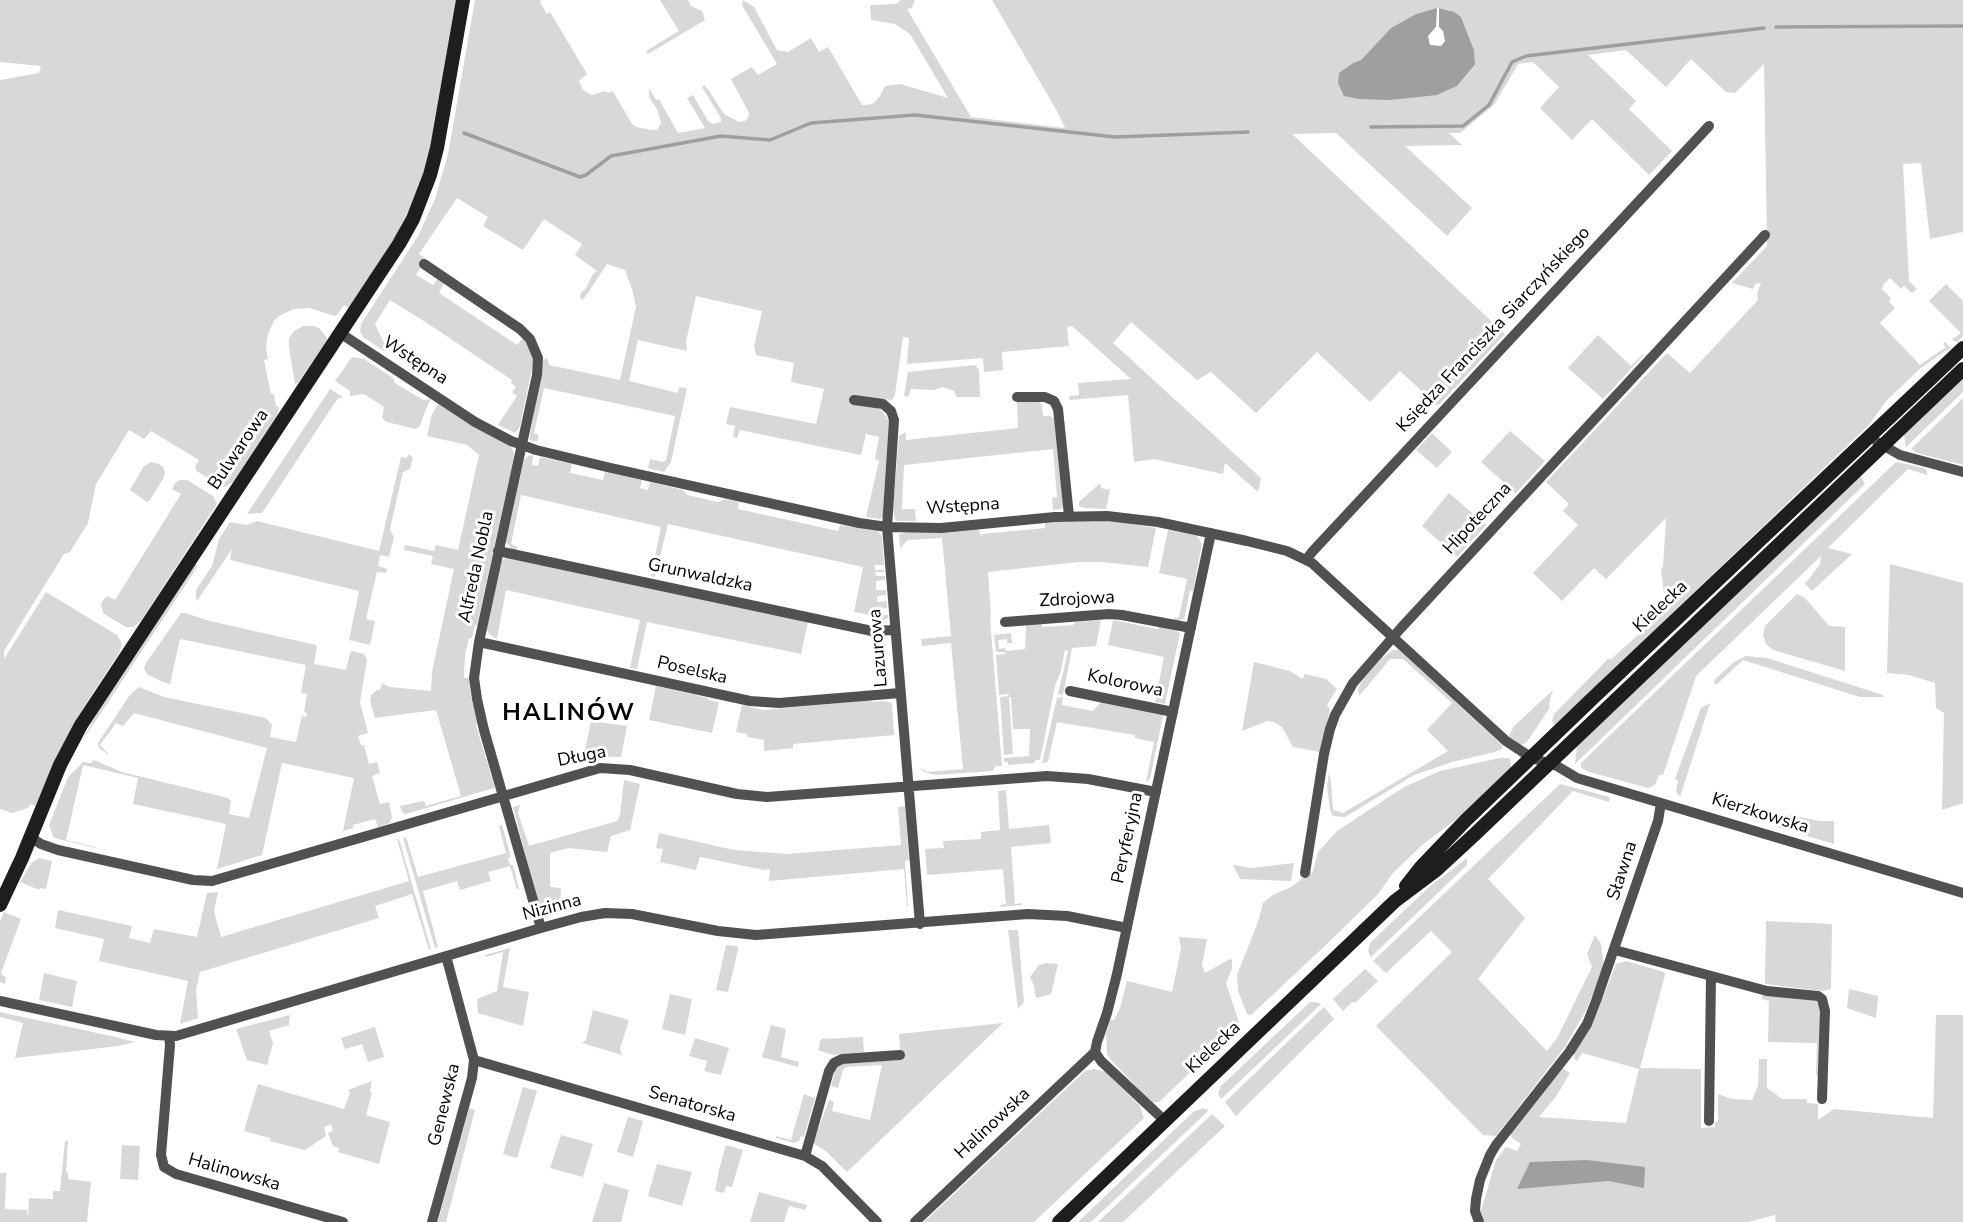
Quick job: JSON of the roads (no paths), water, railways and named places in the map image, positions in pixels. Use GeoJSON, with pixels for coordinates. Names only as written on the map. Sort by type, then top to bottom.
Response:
{"type":"FeatureCollection","features":[{"type":"Feature","properties":{"kind":"main road","name":"Bulwarowa"},"geometry":{"type":"LineString","coordinates":[[0,905],[60,765],[81,725],[399,244],[420,203],[437,148],[463,0]]}},
{"type":"Feature","properties":{"kind":"main road","name":"Kielecka"},"geometry":{"type":"LineString","coordinates":[[1395,901],[1428,859],[1466,820],[1963,348]]}},
{"type":"Feature","properties":{"kind":"main road","name":"Kielecka"},"geometry":{"type":"LineString","coordinates":[[1059,1222],[1395,901],[1435,871],[1963,369]]}},
{"type":"Feature","properties":{"kind":"street","name":"Księdza Franciszka Siarczyńskiego"},"geometry":{"type":"LineString","coordinates":[[1307,560],[1312,551],[1709,126]]}},
{"type":"Feature","properties":{"kind":"street","name":"Hipoteczna"},"geometry":{"type":"LineString","coordinates":[[1306,873],[1324,754],[1335,715],[1353,683],[1765,235]]}},
{"type":"Feature","properties":{"kind":"street","name":"Alfreda Nobla"},"geometry":{"type":"LineString","coordinates":[[424,264],[512,323],[526,334],[537,351],[538,365],[474,667],[475,689],[484,730],[541,928]]}},
{"type":"Feature","properties":{"kind":"street","name":"Wstępna"},"geometry":{"type":"LineString","coordinates":[[340,333],[475,422],[521,446],[803,511],[887,527],[941,528],[1069,516],[1107,516],[1212,533],[1279,549],[1307,560],[1506,741],[1532,758],[1549,762]]}},
{"type":"Feature","properties":{"kind":"street"},"geometry":{"type":"LineString","coordinates":[[1017,397],[1045,397],[1056,405],[1069,516]]}},
{"type":"Feature","properties":{"kind":"street","name":"Lazurowa"},"geometry":{"type":"LineString","coordinates":[[854,400],[883,404],[893,415],[887,527],[920,924]]}},
{"type":"Feature","properties":{"kind":"street"},"geometry":{"type":"LineString","coordinates":[[1884,423],[1881,435],[1884,444]]}},
{"type":"Feature","properties":{"kind":"street"},"geometry":{"type":"LineString","coordinates":[[1865,440],[1884,444],[1900,455],[1963,472]]}},
{"type":"Feature","properties":{"kind":"street","name":"Peryferyjna"},"geometry":{"type":"LineString","coordinates":[[1096,1052],[1099,1033],[1111,1000],[1212,533]]}},
{"type":"Feature","properties":{"kind":"street","name":"Grunwaldzka"},"geometry":{"type":"LineString","coordinates":[[498,551],[864,630],[895,630]]}},
{"type":"Feature","properties":{"kind":"street","name":"Zdrojowa"},"geometry":{"type":"LineString","coordinates":[[1006,622],[1109,614],[1191,628]]}},
{"type":"Feature","properties":{"kind":"street","name":"Poselska"},"geometry":{"type":"LineString","coordinates":[[479,642],[750,701],[779,702],[900,694]]}},
{"type":"Feature","properties":{"kind":"street","name":"Kolorowa"},"geometry":{"type":"LineString","coordinates":[[1070,691],[1173,712]]}},
{"type":"Feature","properties":{"kind":"street","name":"Kierzkowska"},"geometry":{"type":"LineString","coordinates":[[1549,762],[1577,778],[1963,894]]}},
{"type":"Feature","properties":{"kind":"street","name":"Długa"},"geometry":{"type":"LineString","coordinates":[[30,837],[58,850],[192,880],[212,881],[591,769],[630,770],[737,794],[767,797],[1047,776],[1069,776],[1156,792]]}},
{"type":"Feature","properties":{"kind":"street","name":"Sławna"},"geometry":{"type":"LineString","coordinates":[[1479,1222],[1475,1211],[1480,1180],[1496,1145],[1570,1051],[1587,1024],[1615,950],[1658,821],[1661,803]]}},
{"type":"Feature","properties":{"kind":"street","name":"Nizinna"},"geometry":{"type":"LineString","coordinates":[[0,1001],[169,1036],[581,917],[618,913],[744,935],[766,936],[1028,914],[1086,919],[1127,928]]}},
{"type":"Feature","properties":{"kind":"street"},"geometry":{"type":"LineString","coordinates":[[1615,950],[1776,993],[1810,995],[1822,999],[1825,1011],[1822,1099]]}},
{"type":"Feature","properties":{"kind":"street","name":"Genewska"},"geometry":{"type":"LineString","coordinates":[[432,1222],[472,1077],[474,1060],[446,956]]}},
{"type":"Feature","properties":{"kind":"street"},"geometry":{"type":"LineString","coordinates":[[1709,1121],[1711,977]]}},
{"type":"Feature","properties":{"kind":"street","name":"Halinowska"},"geometry":{"type":"LineString","coordinates":[[169,1036],[161,1154],[164,1167],[176,1174],[343,1222]]}},
{"type":"Feature","properties":{"kind":"street"},"geometry":{"type":"LineString","coordinates":[[1096,1052],[1101,1061],[1165,1121]]}},
{"type":"Feature","properties":{"kind":"street","name":"Halinowska"},"geometry":{"type":"LineString","coordinates":[[915,1222],[1096,1052]]}},
{"type":"Feature","properties":{"kind":"street"},"geometry":{"type":"LineString","coordinates":[[805,1156],[829,1071],[834,1063],[842,1059],[900,1055]]}},
{"type":"Feature","properties":{"kind":"street","name":"Senatorska"},"geometry":{"type":"LineString","coordinates":[[474,1060],[805,1156],[822,1166],[877,1222]]}},
{"type":"Feature","properties":{"kind":"waterway"},"geometry":{"type":"LineString","coordinates":[[1776,27],[1963,26]]}},
{"type":"Feature","properties":{"kind":"waterway"},"geometry":{"type":"LineString","coordinates":[[1371,127],[1463,126],[1489,105],[1512,62],[1526,56],[1764,28]]}},
{"type":"Feature","properties":{"kind":"waterway"},"geometry":{"type":"LineString","coordinates":[[464,133],[580,177],[611,156],[721,136],[770,140],[811,123],[915,115],[1115,137],[1248,132]]}},
{"type":"Feature","properties":{"kind":"district","name":"HALINÓW"},"geometry":{"type":"Point","coordinates":[569,714]}}]}
